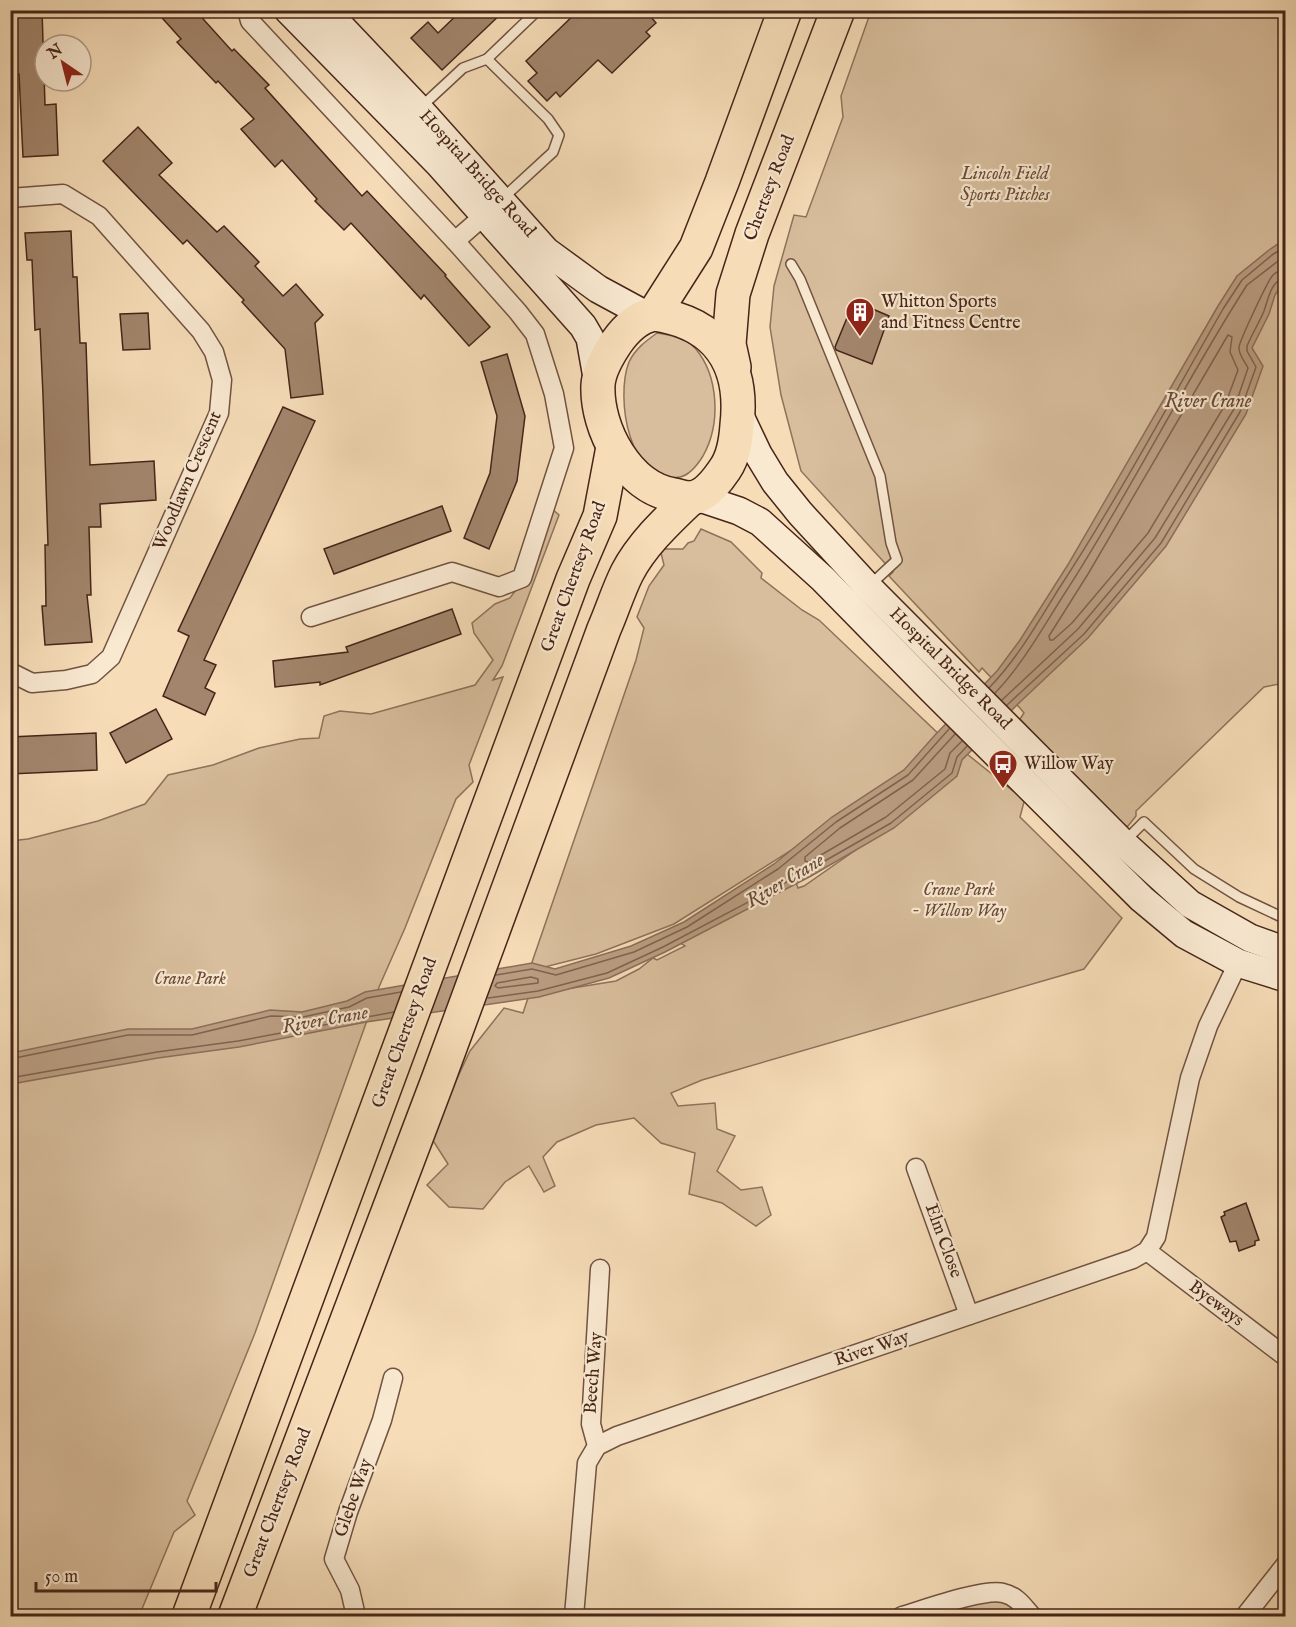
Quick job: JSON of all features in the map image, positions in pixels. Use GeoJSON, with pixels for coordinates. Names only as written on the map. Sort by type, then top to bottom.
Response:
{"type":"FeatureCollection","features":[{"type":"Feature","properties":{"kind":"highway"},"geometry":{"type":"LineString","coordinates":[[650,315],[671,316],[706,332],[723,351],[735,372],[739,395],[735,443],[728,464],[716,481],[694,497],[662,493],[634,477],[613,447],[604,422],[598,383],[606,358],[623,332],[650,315],[696,248],[784,10]]}},
{"type":"Feature","properties":{"kind":"highway","name":"Chertsey Road"},"geometry":{"type":"LineString","coordinates":[[735,372],[729,345],[733,294],[752,234],[838,10]]}},
{"type":"Feature","properties":{"kind":"highway","name":"Great Chertsey Road"},"geometry":{"type":"LineString","coordinates":[[189,1617],[573,579],[600,516],[613,447]]}},
{"type":"Feature","properties":{"kind":"highway","name":"Great Chertsey Road"},"geometry":{"type":"LineString","coordinates":[[235,1617],[438,1080],[600,640],[628,572],[652,538],[694,497]]}},
{"type":"Feature","properties":{"kind":"main road","name":"Hospital Bridge Road"},"geometry":{"type":"LineString","coordinates":[[288,10],[500,201],[590,338],[598,383]]}},
{"type":"Feature","properties":{"kind":"main road","name":"Hospital Bridge Road"},"geometry":{"type":"LineString","coordinates":[[326,10],[546,251],[598,289],[650,315]]}},
{"type":"Feature","properties":{"kind":"main road","name":"Hospital Bridge Road"},"geometry":{"type":"LineString","coordinates":[[739,414],[758,454],[775,482],[800,513],[868,587],[1050,768],[1114,852],[1142,899],[1184,934],[1238,963],[1286,978]]}},
{"type":"Feature","properties":{"kind":"main road","name":"Hospital Bridge Road"},"geometry":{"type":"LineString","coordinates":[[694,497],[739,511],[760,522],[823,579],[1030,787],[1114,852],[1190,904],[1250,938],[1286,951]]}},
{"type":"Feature","properties":{"kind":"main road"},"geometry":{"type":"LineString","coordinates":[[1238,963],[1250,938]]}},
{"type":"Feature","properties":{"kind":"street"},"geometry":{"type":"LineString","coordinates":[[247,10],[250,21],[455,241],[535,334],[554,394],[564,448],[522,578],[499,587],[452,572],[311,617]]}},
{"type":"Feature","properties":{"kind":"street","name":"Woodlawn Crescent"},"geometry":{"type":"LineString","coordinates":[[10,198],[63,194],[99,216],[201,331],[214,352],[222,380],[219,413],[111,657],[92,674],[66,680],[32,683],[10,672]]}},
{"type":"Feature","properties":{"kind":"street","name":"Hospital Bridge Road"},"geometry":{"type":"LineString","coordinates":[[455,241],[500,201]]}},
{"type":"Feature","properties":{"kind":"street"},"geometry":{"type":"LineString","coordinates":[[1147,1251],[1156,1237],[1190,1078],[1208,1026],[1238,963]]}},
{"type":"Feature","properties":{"kind":"street","name":"Elm Close"},"geometry":{"type":"LineString","coordinates":[[916,1168],[969,1315]]}},
{"type":"Feature","properties":{"kind":"street","name":"River Way"},"geometry":{"type":"LineString","coordinates":[[597,1446],[617,1436],[1133,1259],[1147,1251]]}},
{"type":"Feature","properties":{"kind":"street","name":"Byeways"},"geometry":{"type":"LineString","coordinates":[[1147,1251],[1286,1357]]}},
{"type":"Feature","properties":{"kind":"street","name":"Beech Way"},"geometry":{"type":"LineString","coordinates":[[597,1446],[591,1424],[600,1269]]}},
{"type":"Feature","properties":{"kind":"street","name":"Glebe Way"},"geometry":{"type":"LineString","coordinates":[[356,1617],[350,1590],[334,1559],[348,1512],[382,1420],[393,1378]]}},
{"type":"Feature","properties":{"kind":"street"},"geometry":{"type":"LineString","coordinates":[[574,1617],[586,1463],[597,1446]]}},
{"type":"Feature","properties":{"kind":"street"},"geometry":{"type":"LineString","coordinates":[[1245,1617],[1286,1564]]}},
{"type":"Feature","properties":{"kind":"street"},"geometry":{"type":"LineString","coordinates":[[902,1617],[986,1592],[1002,1592],[1018,1599],[1032,1617]]}},
{"type":"Feature","properties":{"kind":"lane"},"geometry":{"type":"LineString","coordinates":[[419,110],[463,68],[487,59],[538,10]]}},
{"type":"Feature","properties":{"kind":"lane"},"geometry":{"type":"LineString","coordinates":[[487,59],[548,119],[559,135],[553,152],[500,201]]}},
{"type":"Feature","properties":{"kind":"lane"},"geometry":{"type":"LineString","coordinates":[[791,264],[800,279],[880,476],[891,543],[897,561],[868,587]]}},
{"type":"Feature","properties":{"kind":"lane"},"geometry":{"type":"LineString","coordinates":[[1114,852],[1144,822],[1180,858],[1202,874],[1239,897],[1286,919]]}},
{"type":"Feature","properties":{"kind":"green space","name":"Lincoln Field Sports Pitches"},"geometry":{"type":"Polygon","coordinates":[[[871,11],[1285,11],[1285,683],[1264,687],[1136,811],[1136,816],[1128,826],[1119,826],[1020,719],[1024,713],[1020,708],[982,668],[979,672],[889,576],[893,572],[801,471],[781,395],[770,327],[774,286],[794,215],[806,217],[843,117],[841,96],[871,11]]]}},
{"type":"Feature","properties":{"kind":"green space"},"geometry":{"type":"Polygon","coordinates":[[[657,333],[682,339],[695,348],[703,359],[713,386],[715,415],[709,443],[696,466],[680,477],[663,476],[649,468],[638,454],[630,436],[626,416],[625,377],[629,362],[638,349],[657,333]]]}},
{"type":"Feature","properties":{"kind":"green space","name":"Crane Park"},"geometry":{"type":"Polygon","coordinates":[[[551,508],[559,515],[502,666],[493,680],[503,677],[469,765],[473,782],[456,799],[379,987],[255,1333],[187,1501],[195,1515],[174,1532],[139,1616],[11,1616],[10,841],[28,839],[98,821],[145,804],[168,775],[213,765],[259,748],[300,739],[319,738],[324,716],[340,711],[371,714],[475,685],[493,660],[474,633],[472,623],[495,604],[510,598],[521,583],[515,569],[539,513],[551,508]]]}},
{"type":"Feature","properties":{"kind":"green space"},"geometry":{"type":"Polygon","coordinates":[[[701,529],[731,542],[762,573],[761,578],[802,610],[819,620],[946,741],[806,841],[674,924],[596,954],[529,971],[636,660],[644,628],[637,617],[649,586],[664,565],[660,549],[683,549],[688,543],[694,541],[701,529]]]}},
{"type":"Feature","properties":{"kind":"green space","name":"Crane Park - Willow Way"},"geometry":{"type":"Polygon","coordinates":[[[967,754],[1025,798],[1020,817],[1122,918],[1084,969],[702,1080],[671,1093],[678,1106],[715,1103],[717,1129],[735,1136],[717,1171],[741,1190],[762,1187],[771,1215],[756,1226],[722,1203],[689,1194],[695,1153],[661,1143],[634,1118],[596,1125],[557,1142],[543,1157],[555,1186],[544,1192],[529,1166],[505,1182],[483,1209],[449,1207],[427,1185],[448,1164],[430,1136],[470,1051],[504,1008],[523,1013],[529,995],[616,981],[639,969],[653,958],[657,960],[685,946],[679,942],[791,869],[798,888],[804,886],[913,810],[967,754]]]}},
{"type":"Feature","properties":{"kind":"green space"},"geometry":{"type":"Polygon","coordinates":[[[985,1592],[1032,1616],[902,1616],[985,1592]]]}},
{"type":"Feature","properties":{"kind":"water","name":"River Crane"},"geometry":{"type":"Polygon","coordinates":[[[1285,239],[1285,280],[1275,295],[1269,314],[1252,348],[1263,366],[1246,414],[1166,546],[1088,638],[962,760],[957,776],[894,828],[811,876],[665,952],[609,978],[539,997],[366,1022],[239,1047],[158,1058],[11,1084],[11,1053],[128,1029],[192,1029],[270,1010],[302,1012],[347,1001],[365,992],[532,963],[555,969],[631,946],[684,922],[774,864],[832,817],[904,770],[997,671],[1020,640],[1069,563],[1237,276],[1285,239]]]}},
{"type":"Feature","properties":{"kind":"building"},"geometry":{"type":"Polygon","coordinates":[[[12,10],[42,10],[43,33],[33,33],[33,93],[45,93],[45,105],[56,104],[58,155],[23,157],[19,74],[16,74],[12,10]]]}},
{"type":"Feature","properties":{"kind":"building"},"geometry":{"type":"Polygon","coordinates":[[[155,10],[195,10],[232,51],[234,49],[269,85],[265,88],[362,196],[367,191],[446,275],[490,327],[469,346],[424,295],[421,299],[351,223],[344,230],[315,201],[317,199],[282,160],[275,167],[241,129],[254,119],[177,42],[181,39],[155,10]]]}},
{"type":"Feature","properties":{"kind":"building"},"geometry":{"type":"Polygon","coordinates":[[[462,10],[505,10],[442,70],[411,38],[428,22],[438,33],[462,10]]]}},
{"type":"Feature","properties":{"kind":"building"},"geometry":{"type":"Polygon","coordinates":[[[579,10],[645,10],[656,23],[646,32],[650,36],[612,73],[598,60],[560,97],[556,92],[547,101],[528,81],[537,73],[526,61],[579,10]]]}},
{"type":"Feature","properties":{"kind":"building"},"geometry":{"type":"Polygon","coordinates":[[[138,127],[172,163],[159,175],[217,232],[224,226],[259,262],[255,266],[283,296],[296,284],[323,315],[315,323],[323,394],[291,398],[285,349],[242,302],[244,300],[187,240],[183,244],[103,161],[138,127]]]}},
{"type":"Feature","properties":{"kind":"building"},"geometry":{"type":"Polygon","coordinates":[[[71,231],[73,277],[77,277],[80,343],[86,343],[90,465],[154,461],[156,500],[100,504],[101,527],[89,527],[91,595],[87,595],[92,642],[45,645],[42,606],[46,606],[45,545],[48,545],[40,329],[35,330],[32,260],[27,260],[25,233],[71,231]]]}},
{"type":"Feature","properties":{"kind":"building","name":"Whitton Sports and Fitness Centre"},"geometry":{"type":"Polygon","coordinates":[[[854,301],[889,316],[872,364],[836,350],[835,347],[854,301]]]}},
{"type":"Feature","properties":{"kind":"building"},"geometry":{"type":"Polygon","coordinates":[[[148,313],[150,349],[123,350],[120,314],[148,313]]]}},
{"type":"Feature","properties":{"kind":"building"},"geometry":{"type":"Polygon","coordinates":[[[507,354],[525,416],[517,481],[489,549],[464,538],[490,473],[497,416],[481,362],[507,354]]]}},
{"type":"Feature","properties":{"kind":"building"},"geometry":{"type":"Polygon","coordinates":[[[283,407],[315,421],[204,660],[216,665],[205,688],[215,693],[205,715],[163,696],[189,636],[178,631],[283,407]]]}},
{"type":"Feature","properties":{"kind":"building"},"geometry":{"type":"Polygon","coordinates":[[[442,506],[451,531],[334,574],[324,549],[442,506]]]}},
{"type":"Feature","properties":{"kind":"building"},"geometry":{"type":"Polygon","coordinates":[[[452,609],[461,634],[320,685],[320,682],[275,687],[273,661],[348,652],[346,647],[452,609]]]}},
{"type":"Feature","properties":{"kind":"building"},"geometry":{"type":"Polygon","coordinates":[[[156,709],[172,739],[126,763],[110,733],[156,709]]]}},
{"type":"Feature","properties":{"kind":"building"},"geometry":{"type":"Polygon","coordinates":[[[96,733],[97,770],[10,774],[10,737],[96,733]]]}},
{"type":"Feature","properties":{"kind":"building"},"geometry":{"type":"Polygon","coordinates":[[[1246,1203],[1259,1240],[1255,1241],[1255,1245],[1239,1251],[1236,1241],[1230,1242],[1221,1217],[1225,1215],[1224,1212],[1246,1203]]]}},
{"type":"Feature","properties":{"kind":"place","name":"Whitton Sports and Fitness Centre"},"geometry":{"type":"Point","coordinates":[860,338]}},
{"type":"Feature","properties":{"kind":"place","name":"Willow Way"},"geometry":{"type":"Point","coordinates":[1003,790]}}]}
